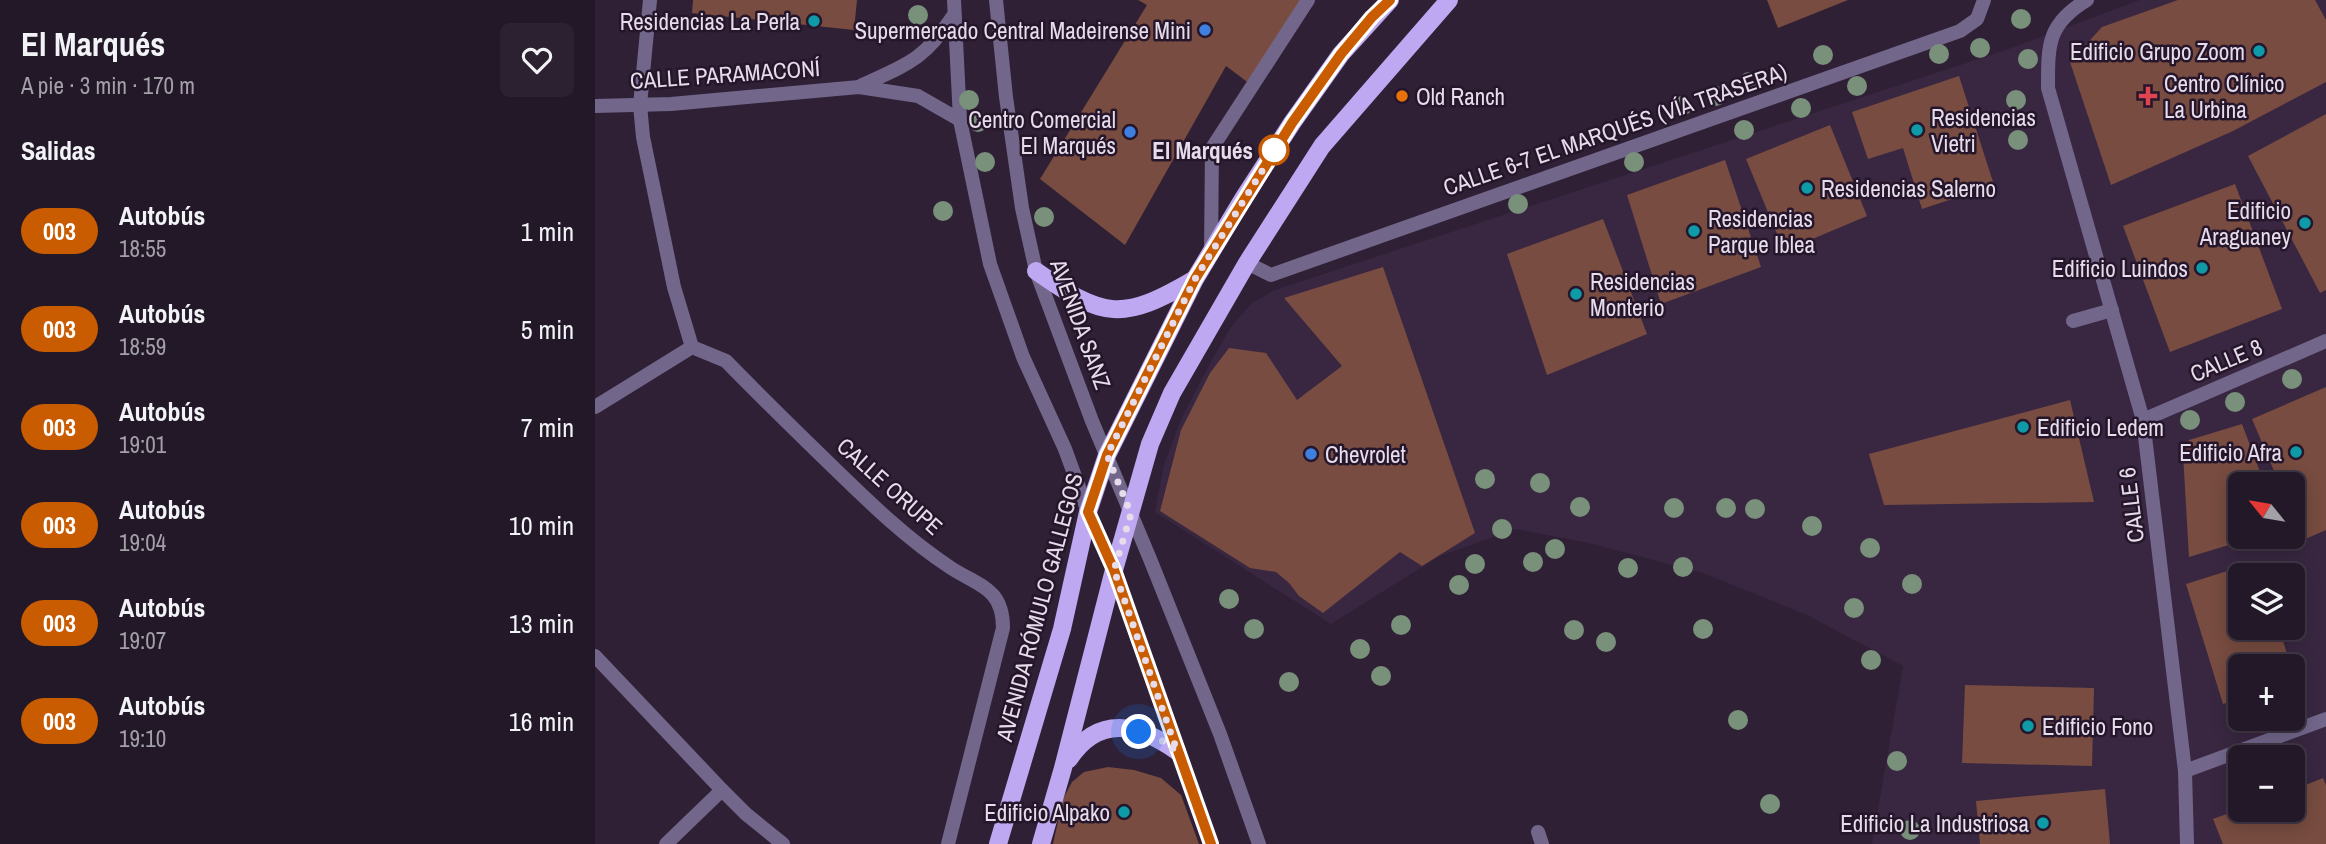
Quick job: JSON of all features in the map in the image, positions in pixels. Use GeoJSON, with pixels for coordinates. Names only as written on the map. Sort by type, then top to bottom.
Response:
{"type":"FeatureCollection","features":[{"type":"Feature","properties":{"kind":"main road","name":"AVENIDA RÓMULO GALLEGOS"},"geometry":{"type":"LineString","coordinates":[[998,844],[1062,629],[1088,512],[1107,455],[1210,253],[1292,123],[1341,54],[1390,0]]}},
{"type":"Feature","properties":{"kind":"main road"},"geometry":{"type":"LineString","coordinates":[[1041,844],[1150,444],[1173,393],[1247,263],[1322,146],[1449,0]]}},
{"type":"Feature","properties":{"kind":"main road"},"geometry":{"type":"LineString","coordinates":[[1036,271],[1083,302],[1120,311],[1164,298],[1195,279]]}},
{"type":"Feature","properties":{"kind":"main road"},"geometry":{"type":"LineString","coordinates":[[1063,768],[1078,746],[1090,735],[1108,728],[1124,727],[1161,740],[1177,751]]}},
{"type":"Feature","properties":{"kind":"street"},"geometry":{"type":"LineString","coordinates":[[595,407],[692,347],[671,273],[643,137],[640,104],[650,0]]}},
{"type":"Feature","properties":{"kind":"street"},"geometry":{"type":"LineString","coordinates":[[954,0],[960,120],[990,264],[1023,357],[1065,449],[1088,512],[1114,570],[1211,844]]}},
{"type":"Feature","properties":{"kind":"street","name":"AVENIDA SANZ"},"geometry":{"type":"LineString","coordinates":[[996,0],[1006,97],[1022,208],[1036,271],[1092,421],[1220,734],[1259,844]]}},
{"type":"Feature","properties":{"kind":"street"},"geometry":{"type":"LineString","coordinates":[[1210,253],[1212,148],[1308,0]]}},
{"type":"Feature","properties":{"kind":"street","name":"CALLE 6-7 EL MARQUÉS (VÍA TRASERA)"},"geometry":{"type":"LineString","coordinates":[[1247,263],[1271,275],[1960,32],[1977,19],[1984,0]]}},
{"type":"Feature","properties":{"kind":"street","name":"CALLE 6"},"geometry":{"type":"LineString","coordinates":[[2087,0],[2061,19],[2051,38],[2048,89],[2143,420],[2185,771],[2187,844]]}},
{"type":"Feature","properties":{"kind":"street","name":"CALLE PARAMACONÍ"},"geometry":{"type":"LineString","coordinates":[[859,87],[899,69],[927,51],[953,16]]}},
{"type":"Feature","properties":{"kind":"street","name":"CALLE PARAMACONÍ"},"geometry":{"type":"LineString","coordinates":[[595,106],[859,87],[918,96],[931,101],[960,120]]}},
{"type":"Feature","properties":{"kind":"street"},"geometry":{"type":"LineString","coordinates":[[2073,321],[2112,310]]}},
{"type":"Feature","properties":{"kind":"street","name":"CALLE 8"},"geometry":{"type":"LineString","coordinates":[[2143,420],[2326,341]]}},
{"type":"Feature","properties":{"kind":"street","name":"CALLE ORUPE"},"geometry":{"type":"LineString","coordinates":[[692,347],[726,361],[891,524],[928,553],[990,589],[997,597],[1003,628],[948,844]]}},
{"type":"Feature","properties":{"kind":"street"},"geometry":{"type":"LineString","coordinates":[[595,656],[722,790],[783,844]]}},
{"type":"Feature","properties":{"kind":"street"},"geometry":{"type":"LineString","coordinates":[[2185,771],[2326,719]]}},
{"type":"Feature","properties":{"kind":"street"},"geometry":{"type":"LineString","coordinates":[[666,844],[722,790]]}},
{"type":"Feature","properties":{"kind":"shaded area"},"geometry":{"type":"Polygon","coordinates":[[[2140,0],[2326,0],[2326,844],[1872,844],[1903,666],[1807,615],[1703,573],[1589,543],[1516,529],[1440,556],[1331,624],[1155,512],[1164,464],[1183,415],[1213,358],[1231,327],[1252,303],[1275,290],[2006,50],[2140,0]]]}},
{"type":"Feature","properties":{"kind":"building","name":"Residencias La Perla"},"geometry":{"type":"Polygon","coordinates":[[[693,0],[857,0],[854,30],[692,13],[693,0]]]}},
{"type":"Feature","properties":{"kind":"building","name":"Centro Comercial El Marqués"},"geometry":{"type":"Polygon","coordinates":[[[1138,0],[1301,0],[1250,84],[1226,66],[1125,245],[1040,179],[1147,5],[1138,0]]]}},
{"type":"Feature","properties":{"kind":"building"},"geometry":{"type":"Polygon","coordinates":[[[1767,0],[1848,0],[1778,28],[1767,0]]]}},
{"type":"Feature","properties":{"kind":"building"},"geometry":{"type":"Polygon","coordinates":[[[2178,0],[2315,0],[2326,20],[2326,82],[2233,131],[2111,185],[2070,62],[2102,27],[2178,0]]]}},
{"type":"Feature","properties":{"kind":"building","name":"Residencias Vietri"},"geometry":{"type":"Polygon","coordinates":[[[1959,76],[1994,185],[1922,209],[1903,148],[1868,159],[1852,112],[1959,76]]]}},
{"type":"Feature","properties":{"kind":"building","name":"Edificio Araguaney"},"geometry":{"type":"Polygon","coordinates":[[[2326,114],[2326,290],[2320,293],[2248,156],[2326,114]]]}},
{"type":"Feature","properties":{"kind":"building","name":"Residencias Salerno"},"geometry":{"type":"Polygon","coordinates":[[[1830,125],[1867,216],[1784,251],[1746,159],[1830,125]]]}},
{"type":"Feature","properties":{"kind":"building","name":"Residencias Parque Iblea"},"geometry":{"type":"Polygon","coordinates":[[[1725,160],[1761,267],[1661,304],[1627,195],[1725,160]]]}},
{"type":"Feature","properties":{"kind":"building","name":"Edificio Luindos"},"geometry":{"type":"Polygon","coordinates":[[[2235,184],[2282,309],[2170,352],[2123,226],[2235,184]]]}},
{"type":"Feature","properties":{"kind":"building","name":"Residencias Monterio"},"geometry":{"type":"Polygon","coordinates":[[[1603,219],[1647,334],[1547,375],[1507,254],[1603,219]]]}},
{"type":"Feature","properties":{"kind":"building","name":"Chevrolet"},"geometry":{"type":"Polygon","coordinates":[[[1383,267],[1475,533],[1422,566],[1400,552],[1323,613],[1299,596],[1276,572],[1250,568],[1160,511],[1181,430],[1210,373],[1229,348],[1266,353],[1297,400],[1342,366],[1284,298],[1383,267]]]}},
{"type":"Feature","properties":{"kind":"building","name":"Edificio Afra"},"geometry":{"type":"Polygon","coordinates":[[[2326,387],[2326,530],[2305,539],[2305,472],[2274,472],[2252,419],[2326,387]]]}},
{"type":"Feature","properties":{"kind":"building","name":"Edificio Ledem"},"geometry":{"type":"Polygon","coordinates":[[[2070,400],[2094,502],[1884,505],[1869,454],[2070,400]]]}},
{"type":"Feature","properties":{"kind":"building"},"geometry":{"type":"Polygon","coordinates":[[[2242,424],[2260,472],[2228,472],[2228,545],[2189,557],[2183,454],[2189,440],[2242,424]]]}},
{"type":"Feature","properties":{"kind":"building"},"geometry":{"type":"Polygon","coordinates":[[[2228,571],[2228,640],[2283,640],[2287,654],[2228,654],[2228,703],[2223,704],[2186,584],[2228,571]]]}},
{"type":"Feature","properties":{"kind":"building","name":"Edificio Fono"},"geometry":{"type":"Polygon","coordinates":[[[1965,685],[2094,688],[2092,766],[1962,763],[1965,685]]]}},
{"type":"Feature","properties":{"kind":"building","name":"Edificio Alpako"},"geometry":{"type":"Polygon","coordinates":[[[1108,767],[1134,770],[1161,778],[1181,795],[1199,844],[1053,844],[1063,799],[1072,782],[1084,772],[1108,767]]]}},
{"type":"Feature","properties":{"kind":"building"},"geometry":{"type":"Polygon","coordinates":[[[2323,778],[2326,785],[2326,844],[2223,844],[2213,819],[2228,813],[2228,822],[2305,822],[2305,785],[2323,778]]]}},
{"type":"Feature","properties":{"kind":"building","name":"Edificio La Industriosa"},"geometry":{"type":"Polygon","coordinates":[[[2105,789],[2110,844],[1980,844],[1976,801],[2105,789]]]}},
{"type":"Feature","properties":{"kind":"bus line","name":"003"},"geometry":{"type":"LineString","coordinates":[[1211,844],[1114,570],[1088,512],[1107,455],[1195,279],[1292,123],[1341,54],[1390,0]]}},
{"type":"Feature","properties":{"kind":"place","name":"Residencias La Perla"},"geometry":{"type":"Point","coordinates":[814,21]}},
{"type":"Feature","properties":{"kind":"place","name":"Supermercado Central Madeirense Mini"},"geometry":{"type":"Point","coordinates":[1205,30]}},
{"type":"Feature","properties":{"kind":"place","name":"Edificio Grupo Zoom"},"geometry":{"type":"Point","coordinates":[2259,51]}},
{"type":"Feature","properties":{"kind":"place","name":"Old Ranch"},"geometry":{"type":"Point","coordinates":[1402,96]}},
{"type":"Feature","properties":{"kind":"place","name":"Centro Clínico La Urbina"},"geometry":{"type":"Point","coordinates":[2148,96]}},
{"type":"Feature","properties":{"kind":"place","name":"Residencias Vietri"},"geometry":{"type":"Point","coordinates":[1917,130]}},
{"type":"Feature","properties":{"kind":"place","name":"Centro Comercial El Marqués"},"geometry":{"type":"Point","coordinates":[1130,132]}},
{"type":"Feature","properties":{"kind":"place","name":"El Marqués"},"geometry":{"type":"Point","coordinates":[1274,150]}},
{"type":"Feature","properties":{"kind":"place","name":"Residencias Salerno"},"geometry":{"type":"Point","coordinates":[1807,188]}},
{"type":"Feature","properties":{"kind":"place","name":"Edificio Araguaney"},"geometry":{"type":"Point","coordinates":[2305,223]}},
{"type":"Feature","properties":{"kind":"place","name":"Residencias Parque Iblea"},"geometry":{"type":"Point","coordinates":[1694,231]}},
{"type":"Feature","properties":{"kind":"place","name":"Edificio Luindos"},"geometry":{"type":"Point","coordinates":[2202,268]}},
{"type":"Feature","properties":{"kind":"place","name":"Residencias Monterio"},"geometry":{"type":"Point","coordinates":[1576,294]}},
{"type":"Feature","properties":{"kind":"place","name":"Edificio Ledem"},"geometry":{"type":"Point","coordinates":[2023,427]}},
{"type":"Feature","properties":{"kind":"place","name":"Edificio Afra"},"geometry":{"type":"Point","coordinates":[2296,452]}},
{"type":"Feature","properties":{"kind":"place","name":"Chevrolet"},"geometry":{"type":"Point","coordinates":[1311,454]}},
{"type":"Feature","properties":{"kind":"place","name":"Edificio Fono"},"geometry":{"type":"Point","coordinates":[2028,726]}},
{"type":"Feature","properties":{"kind":"place","name":"Edificio Alpako"},"geometry":{"type":"Point","coordinates":[1124,812]}},
{"type":"Feature","properties":{"kind":"place","name":"Edificio La Industriosa"},"geometry":{"type":"Point","coordinates":[2043,823]}},
{"type":"Feature","properties":{"kind":"route"},"geometry":{"type":"LineString","coordinates":[[1139,732],[1161,740],[1177,751],[1114,570],[1131,514],[1107,455],[1195,279],[1280,142],[1274,150]]}}]}
